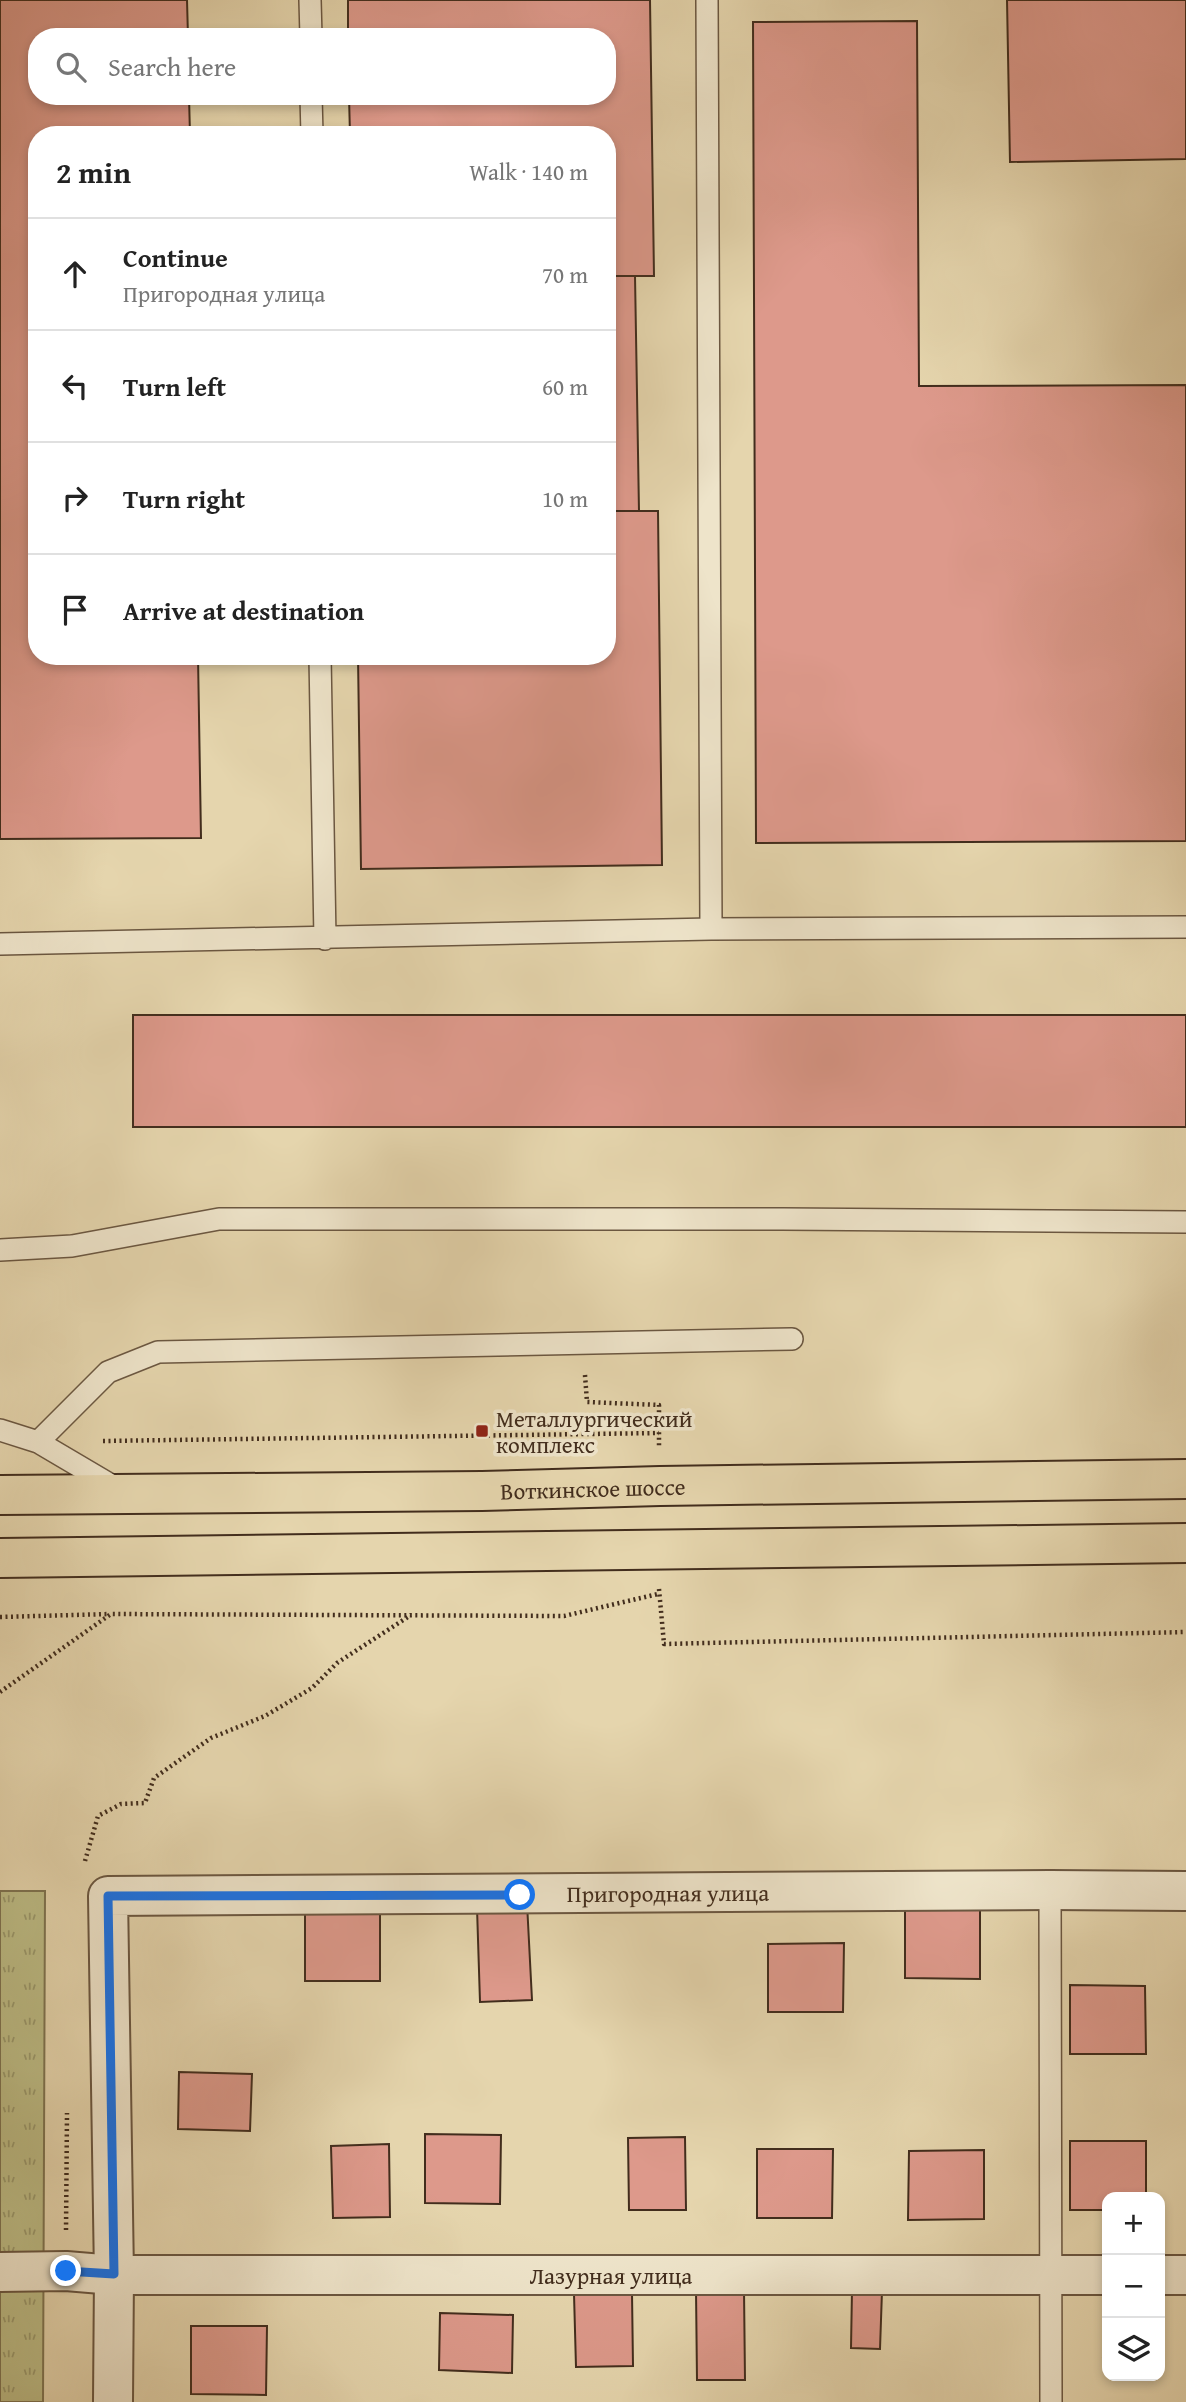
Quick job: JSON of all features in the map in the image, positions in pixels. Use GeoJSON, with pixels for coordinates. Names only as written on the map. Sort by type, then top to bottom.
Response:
{"type":"FeatureCollection","features":[{"type":"Feature","properties":{"kind":"main road","name":"Воткинское шоссе"},"geometry":{"type":"LineString","coordinates":[[0,1495],[482,1491],[1186,1479]]}},
{"type":"Feature","properties":{"kind":"main road"},"geometry":{"type":"LineString","coordinates":[[0,1558],[1186,1543]]}},
{"type":"Feature","properties":{"kind":"street","name":"Пригородная улица"},"geometry":{"type":"LineString","coordinates":[[114,2274],[108,1896],[1050,1889],[1186,1891]]}},
{"type":"Feature","properties":{"kind":"street","name":"Лазурная улица"},"geometry":{"type":"LineString","coordinates":[[0,2272],[1102,2275]]}},
{"type":"Feature","properties":{"kind":"street"},"geometry":{"type":"LineString","coordinates":[[113,2402],[114,2274]]}},
{"type":"Feature","properties":{"kind":"street"},"geometry":{"type":"LineString","coordinates":[[1165,2275],[1186,2275]]}},
{"type":"Feature","properties":{"kind":"lane"},"geometry":{"type":"LineString","coordinates":[[310,0],[311,28]]}},
{"type":"Feature","properties":{"kind":"lane"},"geometry":{"type":"LineString","coordinates":[[707,0],[711,929]]}},
{"type":"Feature","properties":{"kind":"lane"},"geometry":{"type":"LineString","coordinates":[[312,105],[312,126]]}},
{"type":"Feature","properties":{"kind":"lane"},"geometry":{"type":"LineString","coordinates":[[320,665],[325,939]]}},
{"type":"Feature","properties":{"kind":"lane"},"geometry":{"type":"LineString","coordinates":[[0,944],[711,929],[1186,927]]}},
{"type":"Feature","properties":{"kind":"lane"},"geometry":{"type":"LineString","coordinates":[[0,1250],[72,1246],[219,1219],[1186,1222]]}},
{"type":"Feature","properties":{"kind":"lane"},"geometry":{"type":"LineString","coordinates":[[37,1442],[108,1372],[158,1352],[792,1339]]}},
{"type":"Feature","properties":{"kind":"lane"},"geometry":{"type":"LineString","coordinates":[[0,1430],[37,1442],[124,1493]]}},
{"type":"Feature","properties":{"kind":"lane"},"geometry":{"type":"LineString","coordinates":[[1050,1889],[1051,2402]]}},
{"type":"Feature","properties":{"kind":"path"},"geometry":{"type":"LineString","coordinates":[[37,1442],[659,1433]]}},
{"type":"Feature","properties":{"kind":"path"},"geometry":{"type":"LineString","coordinates":[[0,1617],[111,1614],[564,1616],[658,1594],[664,1644],[1186,1632]]}},
{"type":"Feature","properties":{"kind":"path"},"geometry":{"type":"LineString","coordinates":[[0,1692],[111,1614]]}},
{"type":"Feature","properties":{"kind":"green space"},"geometry":{"type":"Polygon","coordinates":[[[0,1891],[45,1891],[43,2402],[0,2402],[0,1891]]]}},
{"type":"Feature","properties":{"kind":"building"},"geometry":{"type":"Polygon","coordinates":[[[0,0],[187,0],[188,28],[28,28],[28,105],[189,105],[190,126],[28,126],[28,665],[198,665],[201,838],[0,839],[0,0]]]}},
{"type":"Feature","properties":{"kind":"building"},"geometry":{"type":"Polygon","coordinates":[[[348,0],[650,0],[654,276],[616,276],[616,126],[350,126],[349,105],[616,105],[616,28],[348,28],[348,0]]]}},
{"type":"Feature","properties":{"kind":"building"},"geometry":{"type":"Polygon","coordinates":[[[1007,0],[1186,0],[1186,159],[1010,162],[1007,0]]]}},
{"type":"Feature","properties":{"kind":"building"},"geometry":{"type":"Polygon","coordinates":[[[917,21],[919,386],[1186,385],[1186,841],[756,843],[753,22],[917,21]]]}},
{"type":"Feature","properties":{"kind":"building"},"geometry":{"type":"Polygon","coordinates":[[[616,276],[635,276],[639,511],[616,511],[616,276]]]}},
{"type":"Feature","properties":{"kind":"building"},"geometry":{"type":"Polygon","coordinates":[[[616,511],[658,511],[662,865],[361,869],[358,665],[616,665],[616,511]]]}},
{"type":"Feature","properties":{"kind":"building"},"geometry":{"type":"Polygon","coordinates":[[[133,1015],[1186,1015],[1186,1127],[133,1127],[133,1015]]]}},
{"type":"Feature","properties":{"kind":"building"},"geometry":{"type":"Polygon","coordinates":[[[527,1903],[532,2000],[480,2002],[477,1908],[527,1903]]]}},
{"type":"Feature","properties":{"kind":"building"},"geometry":{"type":"Polygon","coordinates":[[[905,1909],[980,1910],[980,1979],[905,1978],[905,1909]]]}},
{"type":"Feature","properties":{"kind":"building"},"geometry":{"type":"Polygon","coordinates":[[[305,1912],[380,1913],[380,1981],[305,1981],[305,1912]]]}},
{"type":"Feature","properties":{"kind":"building"},"geometry":{"type":"Polygon","coordinates":[[[844,1943],[843,2012],[768,2012],[768,1944],[844,1943]]]}},
{"type":"Feature","properties":{"kind":"building"},"geometry":{"type":"Polygon","coordinates":[[[1070,1985],[1145,1986],[1146,2054],[1070,2054],[1070,1985]]]}},
{"type":"Feature","properties":{"kind":"building"},"geometry":{"type":"Polygon","coordinates":[[[179,2072],[252,2074],[250,2131],[178,2129],[179,2072]]]}},
{"type":"Feature","properties":{"kind":"building"},"geometry":{"type":"Polygon","coordinates":[[[425,2134],[501,2135],[500,2204],[425,2203],[425,2134]]]}},
{"type":"Feature","properties":{"kind":"building"},"geometry":{"type":"Polygon","coordinates":[[[685,2137],[686,2210],[629,2210],[628,2138],[685,2137]]]}},
{"type":"Feature","properties":{"kind":"building"},"geometry":{"type":"Polygon","coordinates":[[[1070,2141],[1146,2141],[1146,2192],[1102,2192],[1102,2210],[1070,2210],[1070,2141]]]}},
{"type":"Feature","properties":{"kind":"building"},"geometry":{"type":"Polygon","coordinates":[[[389,2144],[390,2217],[333,2218],[331,2146],[389,2144]]]}},
{"type":"Feature","properties":{"kind":"building"},"geometry":{"type":"Polygon","coordinates":[[[757,2149],[833,2149],[832,2218],[757,2218],[757,2149]]]}},
{"type":"Feature","properties":{"kind":"building"},"geometry":{"type":"Polygon","coordinates":[[[984,2150],[984,2219],[908,2220],[909,2151],[984,2150]]]}},
{"type":"Feature","properties":{"kind":"building"},"geometry":{"type":"Polygon","coordinates":[[[696,2290],[744,2290],[745,2380],[697,2380],[696,2290]]]}},
{"type":"Feature","properties":{"kind":"building"},"geometry":{"type":"Polygon","coordinates":[[[852,2290],[882,2291],[880,2349],[851,2348],[852,2290]]]}},
{"type":"Feature","properties":{"kind":"building"},"geometry":{"type":"Polygon","coordinates":[[[632,2293],[633,2366],[576,2367],[574,2294],[632,2293]]]}},
{"type":"Feature","properties":{"kind":"building"},"geometry":{"type":"Polygon","coordinates":[[[440,2313],[513,2315],[512,2373],[439,2370],[440,2313]]]}},
{"type":"Feature","properties":{"kind":"building"},"geometry":{"type":"Polygon","coordinates":[[[191,2326],[267,2326],[266,2395],[191,2394],[191,2326]]]}},
{"type":"Feature","properties":{"kind":"place","name":"Металлургический комплекс"},"geometry":{"type":"Point","coordinates":[482,1431]}},
{"type":"Feature","properties":{"kind":"route"},"geometry":{"type":"LineString","coordinates":[[66,2271],[114,2274],[108,1896],[520,1895]]}}]}
